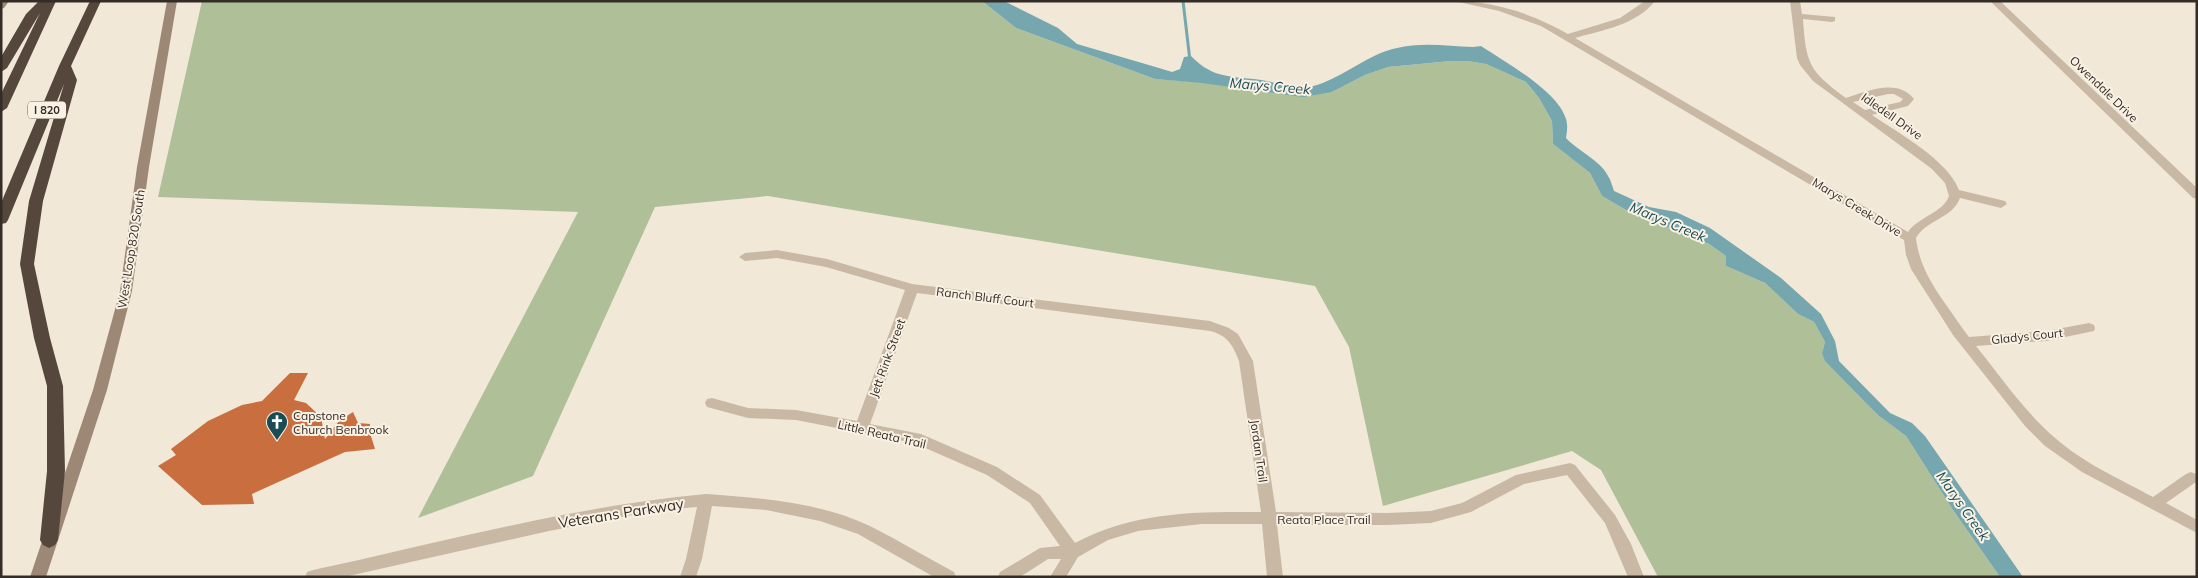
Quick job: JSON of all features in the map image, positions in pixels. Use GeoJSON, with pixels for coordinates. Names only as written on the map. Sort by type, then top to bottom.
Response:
{"type":"FeatureCollection","features":[{"type":"Feature","properties":{"kind":"highway"},"geometry":{"type":"LineString","coordinates":[[1,68],[32,14],[46,1]]}},
{"type":"Feature","properties":{"kind":"highway"},"geometry":{"type":"LineString","coordinates":[[1,108],[51,1]]}},
{"type":"Feature","properties":{"kind":"highway","name":"I 820"},"geometry":{"type":"LineString","coordinates":[[1,220],[65,66],[96,1]]}},
{"type":"Feature","properties":{"kind":"highway"},"geometry":{"type":"LineString","coordinates":[[49,540],[56,471],[55,386],[42,338],[27,264],[36,201],[71,80],[65,66]]}},
{"type":"Feature","properties":{"kind":"main road"},"geometry":{"type":"LineString","coordinates":[[1,6],[4,1]]}},
{"type":"Feature","properties":{"kind":"main road","name":"West Loop 820 South"},"geometry":{"type":"LineString","coordinates":[[38,577],[100,390],[126,291],[143,167],[172,1]]}},
{"type":"Feature","properties":{"kind":"street","name":"Marys Creek Drive"},"geometry":{"type":"LineString","coordinates":[[1458,1],[1501,9],[1523,15],[1544,24],[1910,238],[1912,255],[1917,269],[1966,342],[2030,422],[2050,442],[2087,468],[2197,527]]}},
{"type":"Feature","properties":{"kind":"street"},"geometry":{"type":"LineString","coordinates":[[1568,37],[1610,25],[1629,17],[1651,1]]}},
{"type":"Feature","properties":{"kind":"street","name":"Idledell Drive"},"geometry":{"type":"LineString","coordinates":[[1795,1],[1798,16],[1799,44],[1804,64],[1820,81],[1846,101],[1920,153],[1948,180],[1954,193]]}},
{"type":"Feature","properties":{"kind":"street","name":"Owendale Drive"},"geometry":{"type":"LineString","coordinates":[[1994,1],[2197,195]]}},
{"type":"Feature","properties":{"kind":"street"},"geometry":{"type":"LineString","coordinates":[[1798,16],[1832,18]]}},
{"type":"Feature","properties":{"kind":"street"},"geometry":{"type":"LineString","coordinates":[[1846,101],[1892,90],[1904,93],[1909,99],[1904,104],[1863,114]]}},
{"type":"Feature","properties":{"kind":"street"},"geometry":{"type":"LineString","coordinates":[[1910,238],[1915,228],[1952,204],[1954,193],[2001,204]]}},
{"type":"Feature","properties":{"kind":"street","name":"Ranch Bluff Court"},"geometry":{"type":"LineString","coordinates":[[745,256],[777,254],[802,257],[912,288],[1210,326],[1228,330]]}},
{"type":"Feature","properties":{"kind":"street","name":"Jett Rink Street"},"geometry":{"type":"LineString","coordinates":[[862,428],[912,288]]}},
{"type":"Feature","properties":{"kind":"street","name":"Gladys Court"},"geometry":{"type":"LineString","coordinates":[[1966,342],[2046,336],[2089,328]]}},
{"type":"Feature","properties":{"kind":"street","name":"Jordan Trail"},"geometry":{"type":"LineString","coordinates":[[1228,330],[1238,344],[1246,361],[1276,577]]}},
{"type":"Feature","properties":{"kind":"street","name":"Little Reata Trail"},"geometry":{"type":"LineString","coordinates":[[712,403],[748,413],[796,415],[916,438],[992,471],[1034,499],[1073,552]]}},
{"type":"Feature","properties":{"kind":"street","name":"Reata Place Trail"},"geometry":{"type":"LineString","coordinates":[[1006,577],[1045,553],[1073,552],[1115,531],[1152,522],[1185,519],[1431,517],[1466,508],[1521,479],[1570,469],[1610,519],[1623,544],[1636,577]]}},
{"type":"Feature","properties":{"kind":"street"},"geometry":{"type":"LineString","coordinates":[[2154,504],[2191,478]]}},
{"type":"Feature","properties":{"kind":"street"},"geometry":{"type":"LineString","coordinates":[[688,577],[694,559],[706,500]]}},
{"type":"Feature","properties":{"kind":"street","name":"Veterans Parkway"},"geometry":{"type":"LineString","coordinates":[[313,577],[549,525],[653,505],[706,500],[766,504],[820,515],[863,530],[948,577]]}},
{"type":"Feature","properties":{"kind":"street"},"geometry":{"type":"LineString","coordinates":[[1058,577],[1073,552]]}},
{"type":"Feature","properties":{"kind":"green space"},"geometry":{"type":"Polygon","coordinates":[[[202,1],[982,1],[1016,28],[1155,79],[1332,92],[1365,75],[1388,67],[1451,61],[1486,64],[1526,82],[1539,98],[1552,121],[1553,144],[1590,173],[1602,196],[1626,210],[1709,244],[1726,256],[1726,266],[1765,283],[1798,314],[1814,322],[1825,342],[1822,353],[1879,416],[1906,436],[1953,510],[2000,577],[1658,577],[1601,470],[1572,451],[1383,506],[1349,347],[1315,286],[768,196],[655,207],[533,476],[418,518],[578,212],[158,197],[202,1]]]}},
{"type":"Feature","properties":{"kind":"water","name":"Marys Creek"},"geometry":{"type":"Polygon","coordinates":[[[982,1],[1004,1],[1058,28],[1077,44],[1172,72],[1180,69],[1184,57],[1191,56],[1204,67],[1219,74],[1296,87],[1317,85],[1376,55],[1406,46],[1481,46],[1530,78],[1553,98],[1561,108],[1566,119],[1566,138],[1605,171],[1614,191],[1649,207],[1676,212],[1710,228],[1781,278],[1821,314],[1835,341],[1839,361],[1890,413],[1912,423],[1925,436],[2023,577],[2000,577],[1953,510],[1906,436],[1879,416],[1825,361],[1822,353],[1825,342],[1814,322],[1798,314],[1765,283],[1726,266],[1726,256],[1709,244],[1626,210],[1602,196],[1590,173],[1553,144],[1552,121],[1539,98],[1526,82],[1486,64],[1467,61],[1388,67],[1365,75],[1332,92],[1303,97],[1202,83],[1155,79],[1016,28],[982,1]]]}},
{"type":"Feature","properties":{"kind":"building","name":"Capstone Church Benbrook"},"geometry":{"type":"Polygon","coordinates":[[[290,373],[308,373],[294,400],[306,403],[321,417],[325,439],[339,421],[353,412],[358,423],[370,424],[370,433],[375,449],[345,452],[252,494],[254,504],[202,505],[158,466],[176,455],[171,449],[208,421],[242,405],[262,401],[290,373]]]}},
{"type":"Feature","properties":{"kind":"waterway"},"geometry":{"type":"LineString","coordinates":[[1183,1],[1190,61]]}},
{"type":"Feature","properties":{"kind":"place","name":"Capstone Church Benbrook"},"geometry":{"type":"Point","coordinates":[277,441]}}]}
